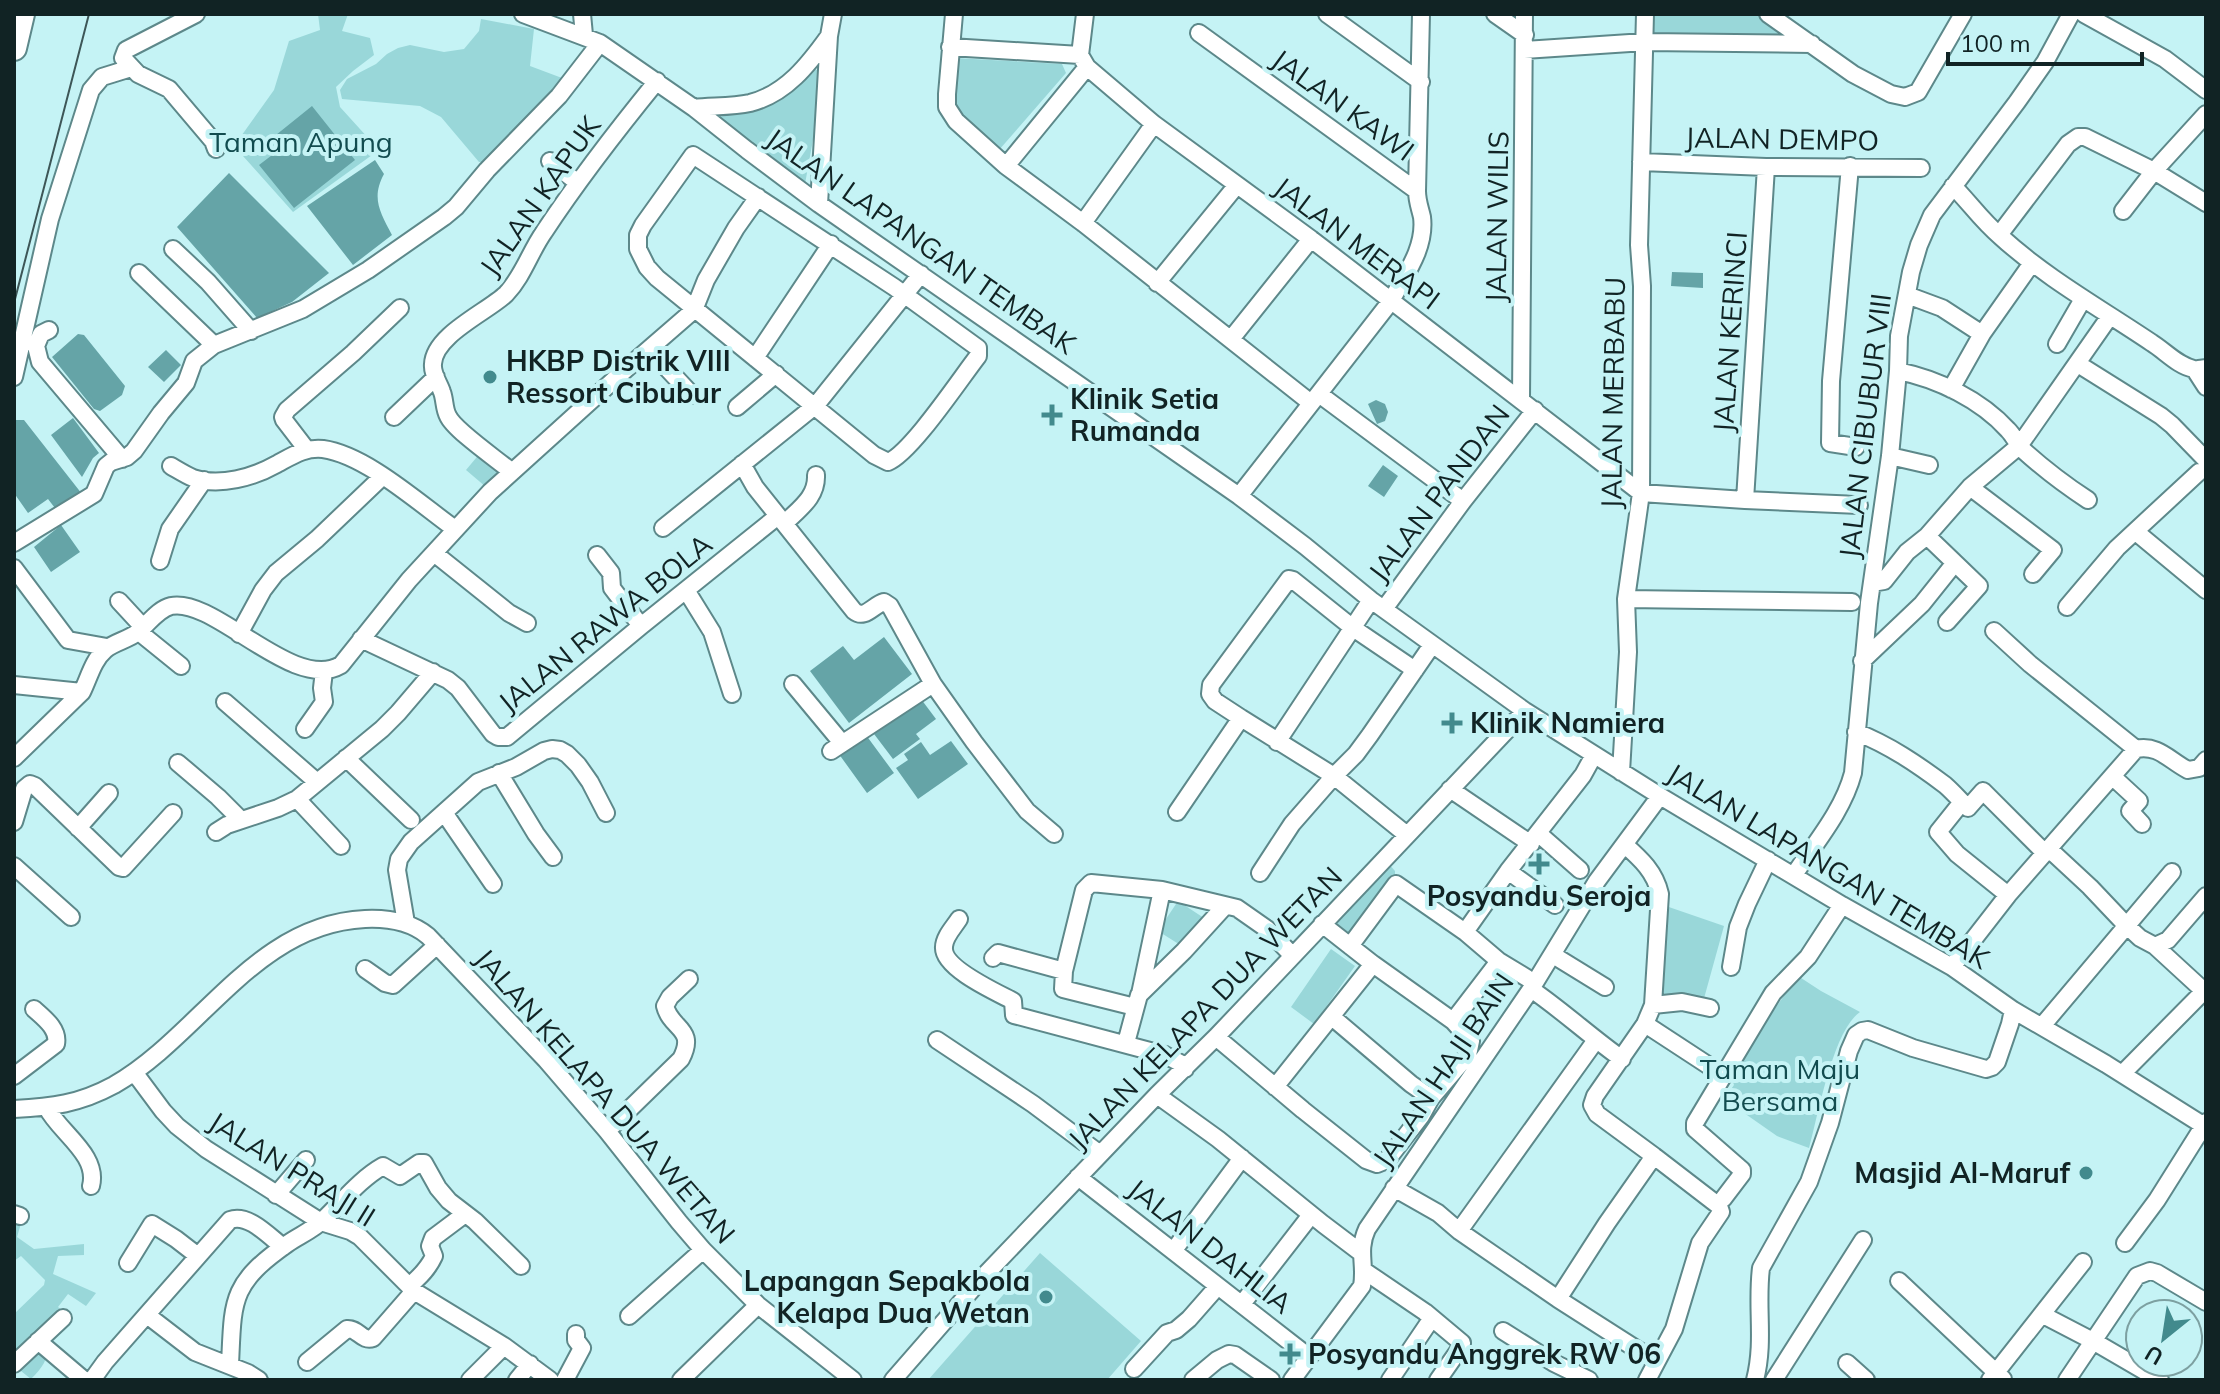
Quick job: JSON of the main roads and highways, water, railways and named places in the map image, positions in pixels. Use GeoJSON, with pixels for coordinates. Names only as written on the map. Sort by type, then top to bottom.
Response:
{"type":"FeatureCollection","features":[{"type":"Feature","properties":{"kind":"highway"},"geometry":{"type":"LineString","coordinates":[[14,48],[22,14]]}},
{"type":"Feature","properties":{"kind":"tram line"},"geometry":{"type":"LineString","coordinates":[[14,303],[89,14]]}},
{"type":"Feature","properties":{"kind":"place","name":"HKBP Distrik VIII Ressort Cibubur"},"geometry":{"type":"Point","coordinates":[490,377]}},
{"type":"Feature","properties":{"kind":"place","name":"Klinik Setia Rumanda"},"geometry":{"type":"Point","coordinates":[1052,415]}},
{"type":"Feature","properties":{"kind":"place","name":"Klinik Namiera"},"geometry":{"type":"Point","coordinates":[1452,723]}},
{"type":"Feature","properties":{"kind":"place","name":"Posyandu Seroja"},"geometry":{"type":"Point","coordinates":[1539,864]}},
{"type":"Feature","properties":{"kind":"place","name":"Masjid Al-Maruf"},"geometry":{"type":"Point","coordinates":[2086,1173]}},
{"type":"Feature","properties":{"kind":"place","name":"Lapangan Sepakbola Kelapa Dua Wetan"},"geometry":{"type":"Point","coordinates":[1046,1297]}},
{"type":"Feature","properties":{"kind":"place","name":"Posyandu Anggrek RW 06"},"geometry":{"type":"Point","coordinates":[1290,1354]}},
{"type":"Feature","properties":{"kind":"park label","name":"Taman Apung"},"geometry":{"type":"Point","coordinates":[301,142]}},
{"type":"Feature","properties":{"kind":"park label","name":"Taman Maju Bersama"},"geometry":{"type":"Point","coordinates":[1780,1085]}}]}
